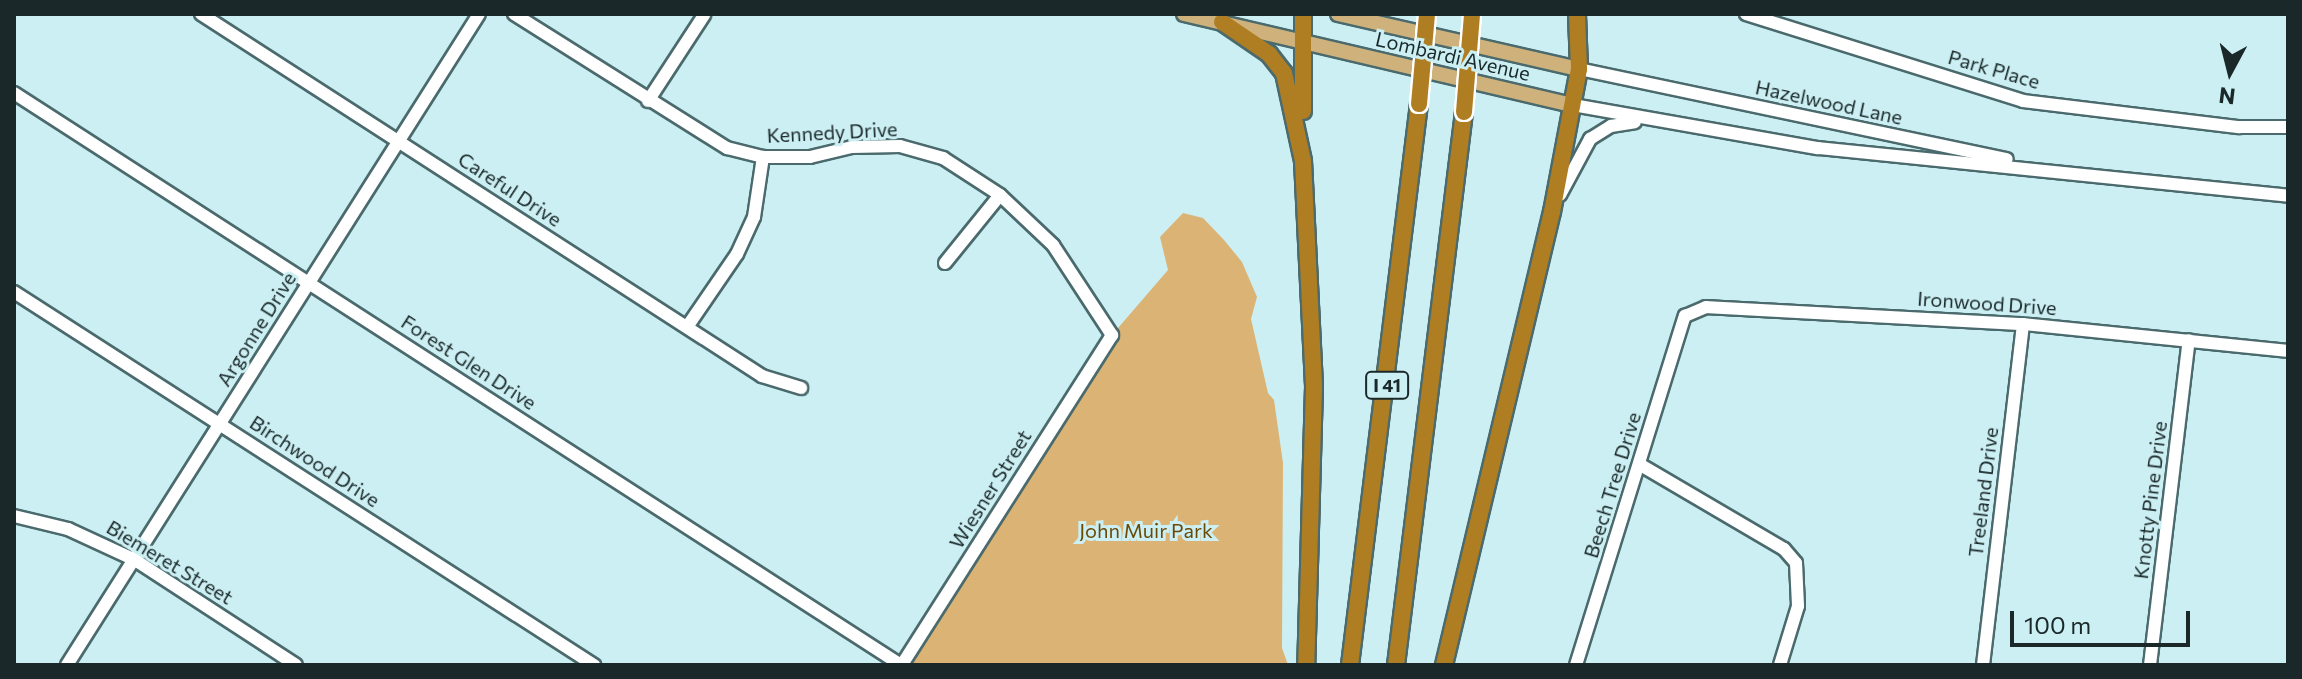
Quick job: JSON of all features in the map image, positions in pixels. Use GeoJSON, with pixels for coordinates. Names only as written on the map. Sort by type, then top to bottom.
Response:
{"type":"FeatureCollection","features":[{"type":"Feature","properties":{"kind":"highway"},"geometry":{"type":"LineString","coordinates":[[1303,14],[1303,161],[1314,387],[1306,665]]}},
{"type":"Feature","properties":{"kind":"highway","name":"I 41"},"geometry":{"type":"LineString","coordinates":[[1350,665],[1419,104],[1427,14]]}},
{"type":"Feature","properties":{"kind":"highway","name":"I 41"},"geometry":{"type":"LineString","coordinates":[[1396,665],[1464,112],[1472,14]]}},
{"type":"Feature","properties":{"kind":"highway"},"geometry":{"type":"LineString","coordinates":[[1444,665],[1552,212],[1579,69],[1577,14]]}},
{"type":"Feature","properties":{"kind":"highway"},"geometry":{"type":"LineString","coordinates":[[1222,22],[1281,67],[1293,99],[1303,161]]}},
{"type":"Feature","properties":{"kind":"main road","name":"Lombardi Avenue"},"geometry":{"type":"LineString","coordinates":[[1184,14],[1573,105]]}},
{"type":"Feature","properties":{"kind":"main road","name":"Lombardi Avenue"},"geometry":{"type":"LineString","coordinates":[[1338,14],[1579,69]]}},
{"type":"Feature","properties":{"kind":"street","name":"Careful Drive"},"geometry":{"type":"LineString","coordinates":[[201,14],[762,376],[801,388]]}},
{"type":"Feature","properties":{"kind":"street","name":"Argonne Drive"},"geometry":{"type":"LineString","coordinates":[[67,665],[479,14]]}},
{"type":"Feature","properties":{"kind":"street","name":"Kennedy Drive"},"geometry":{"type":"LineString","coordinates":[[514,14],[707,138],[763,157],[900,146],[943,158],[1000,195],[1053,245],[1112,335]]}},
{"type":"Feature","properties":{"kind":"street","name":"Park Place"},"geometry":{"type":"LineString","coordinates":[[1746,14],[2023,101],[2239,127],[2288,127]]}},
{"type":"Feature","properties":{"kind":"street"},"geometry":{"type":"LineString","coordinates":[[648,101],[704,15]]}},
{"type":"Feature","properties":{"kind":"street","name":"Hazelwood Lane"},"geometry":{"type":"LineString","coordinates":[[1579,69],[2073,172]]}},
{"type":"Feature","properties":{"kind":"street","name":"Forest Glen Drive"},"geometry":{"type":"LineString","coordinates":[[14,93],[902,665]]}},
{"type":"Feature","properties":{"kind":"street","name":"Hazelwood Lane"},"geometry":{"type":"LineString","coordinates":[[1573,105],[1818,148],[2288,196]]}},
{"type":"Feature","properties":{"kind":"street"},"geometry":{"type":"LineString","coordinates":[[1552,212],[1578,154],[1590,139],[1621,123],[1652,121]]}},
{"type":"Feature","properties":{"kind":"street"},"geometry":{"type":"LineString","coordinates":[[687,327],[737,254],[754,217],[763,157]]}},
{"type":"Feature","properties":{"kind":"street"},"geometry":{"type":"LineString","coordinates":[[945,263],[1000,195]]}},
{"type":"Feature","properties":{"kind":"street","name":"Birchwood Drive"},"geometry":{"type":"LineString","coordinates":[[14,292],[594,665]]}},
{"type":"Feature","properties":{"kind":"street","name":"Ironwood Drive"},"geometry":{"type":"LineString","coordinates":[[1685,316],[1706,307],[2023,324],[2288,351]]}},
{"type":"Feature","properties":{"kind":"street","name":"Beech Tree Drive"},"geometry":{"type":"LineString","coordinates":[[1576,665],[1685,316]]}},
{"type":"Feature","properties":{"kind":"street","name":"Treeland Drive"},"geometry":{"type":"LineString","coordinates":[[1983,665],[2023,324]]}},
{"type":"Feature","properties":{"kind":"street","name":"Wiesner Street"},"geometry":{"type":"LineString","coordinates":[[902,665],[1112,335]]}},
{"type":"Feature","properties":{"kind":"street","name":"Knotty Pine Drive"},"geometry":{"type":"LineString","coordinates":[[2150,665],[2189,340]]}},
{"type":"Feature","properties":{"kind":"street"},"geometry":{"type":"LineString","coordinates":[[1639,464],[1784,549],[1796,563],[1798,606],[1780,665]]}},
{"type":"Feature","properties":{"kind":"street","name":"Biemeret Street"},"geometry":{"type":"LineString","coordinates":[[14,516],[68,529],[135,560],[296,665]]}},
{"type":"Feature","properties":{"kind":"street"},"geometry":{"type":"LineString","coordinates":[[266,665],[274,651]]}},
{"type":"Feature","properties":{"kind":"green space","name":"John Muir Park"},"geometry":{"type":"Polygon","coordinates":[[[1183,213],[1203,218],[1224,240],[1242,262],[1257,297],[1251,319],[1268,393],[1274,400],[1283,463],[1282,648],[1288,665],[902,665],[1112,335],[1168,270],[1160,237],[1183,213]]]}}]}
